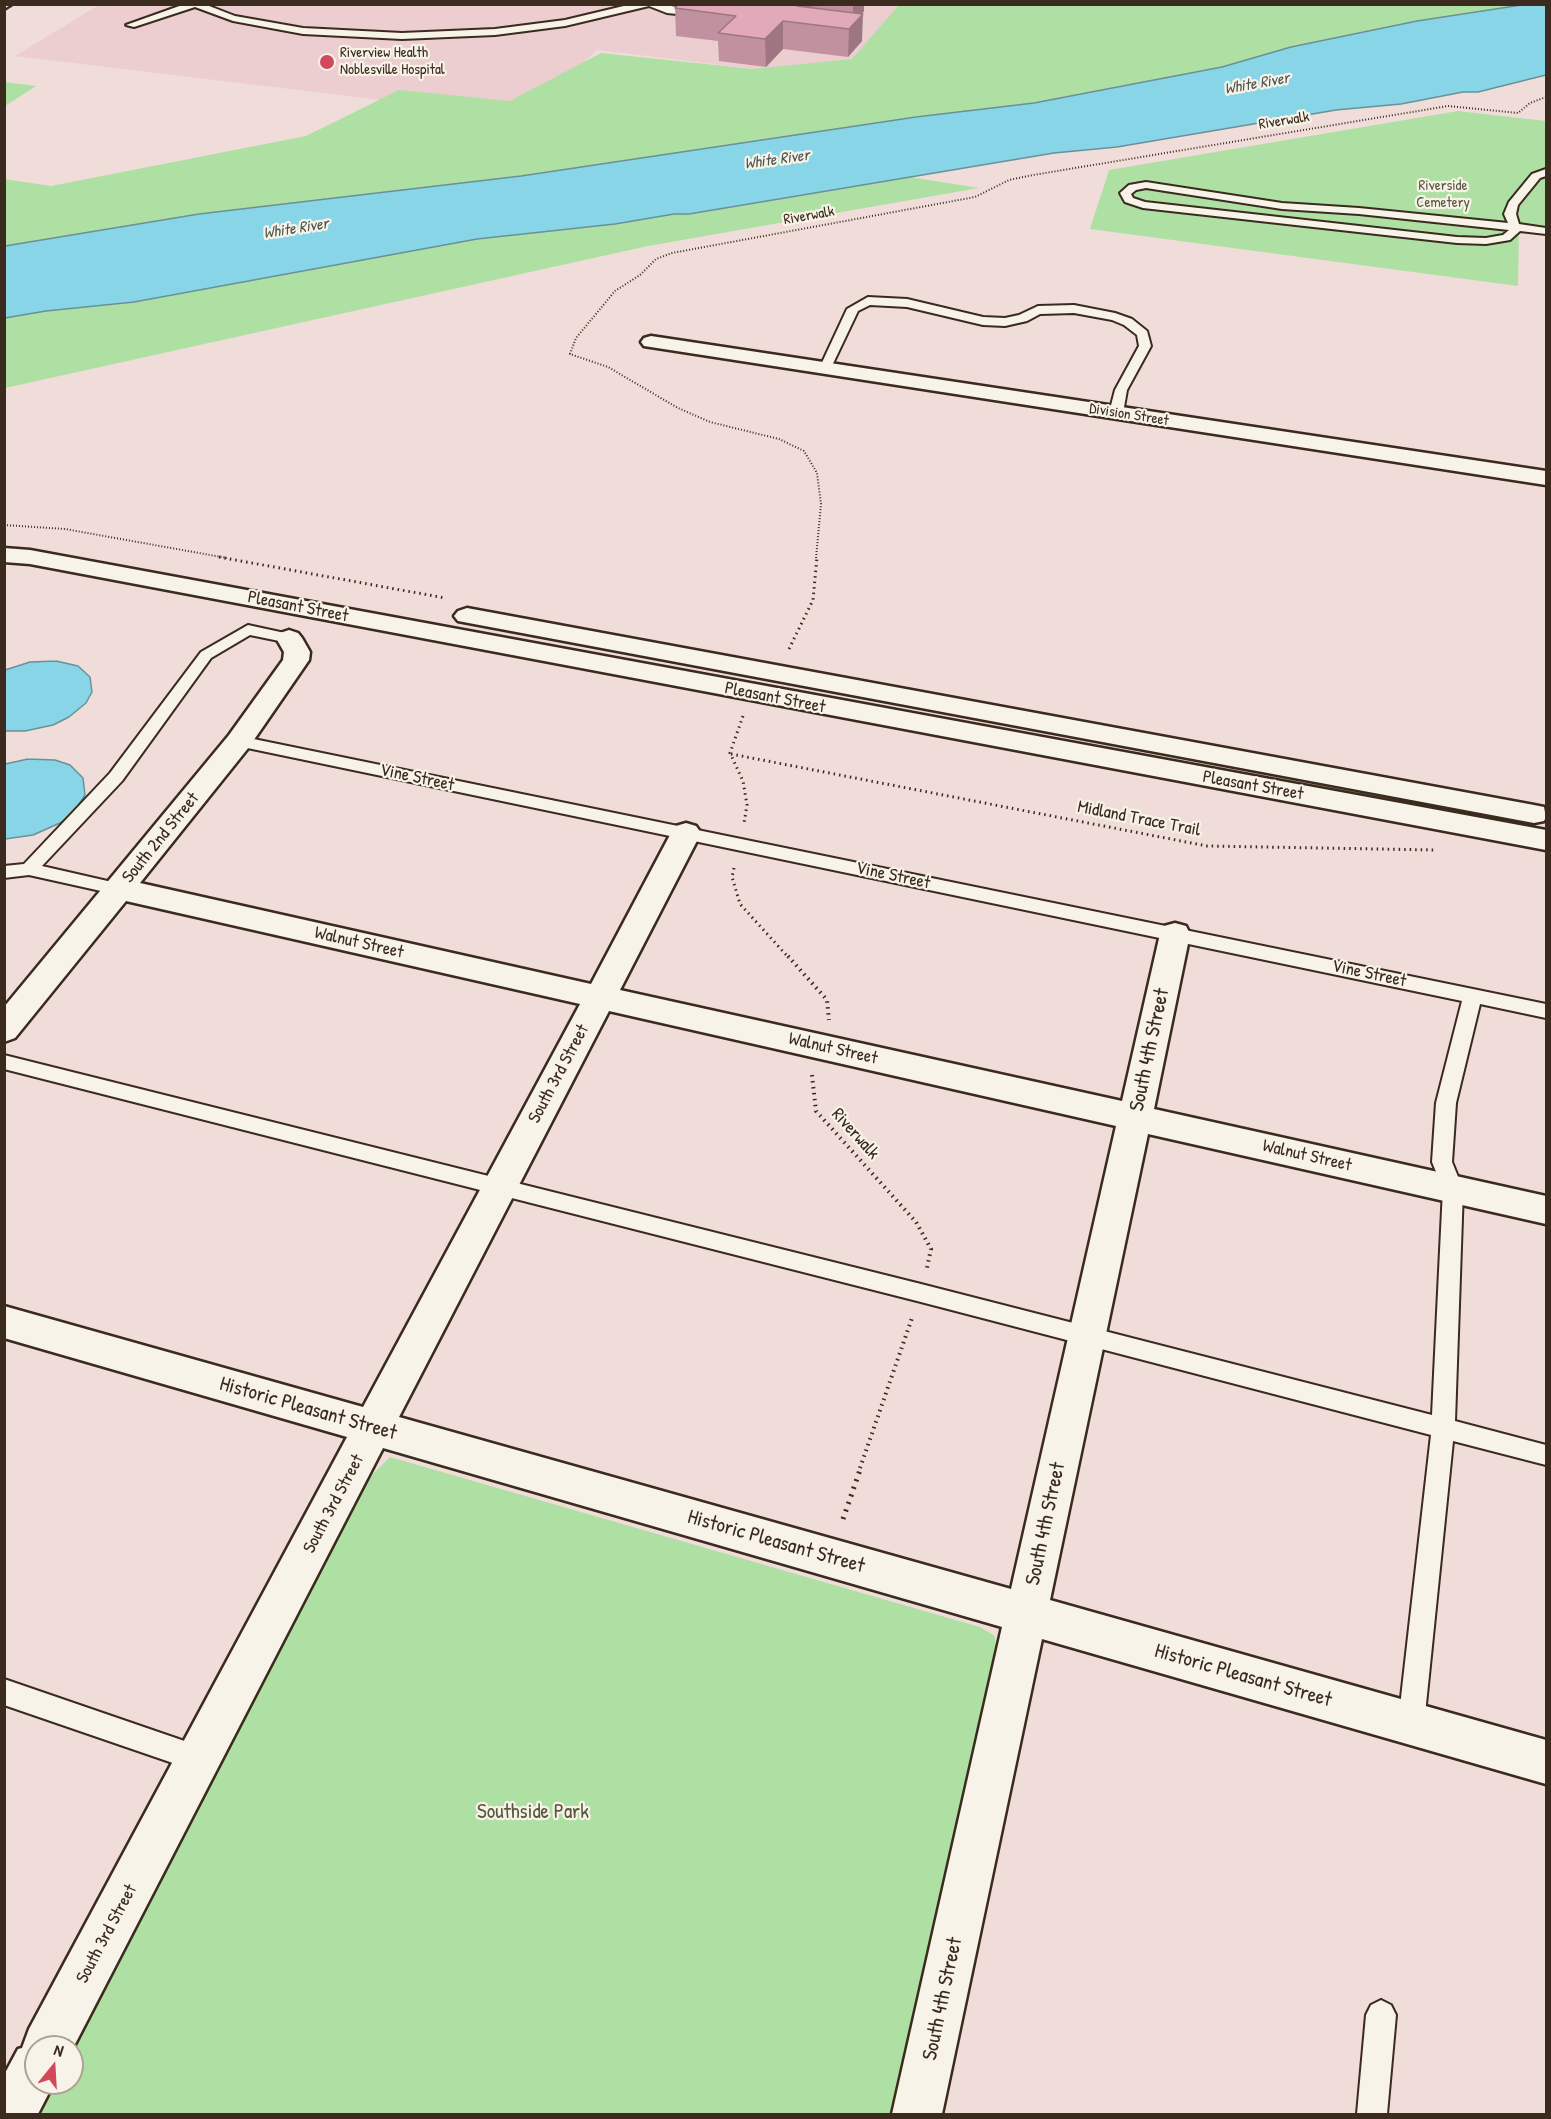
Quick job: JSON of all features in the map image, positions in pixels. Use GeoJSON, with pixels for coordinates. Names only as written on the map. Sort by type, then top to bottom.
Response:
{"type":"FeatureCollection","features":[{"type":"Feature","properties":{"kind":"street","name":"Division Street"},"geometry":{"type":"LineString","coordinates":[[651,342],[1546,478]]}},
{"type":"Feature","properties":{"kind":"street","name":"Pleasant Street"},"geometry":{"type":"LineString","coordinates":[[4,535],[51,540],[1546,816]]}},
{"type":"Feature","properties":{"kind":"street","name":"Pleasant Street"},"geometry":{"type":"LineString","coordinates":[[4,555],[30,557],[1546,840]]}},
{"type":"Feature","properties":{"kind":"street","name":"South 2nd Street"},"geometry":{"type":"LineString","coordinates":[[4,1030],[239,741],[296,660],[297,652],[289,638]]}},
{"type":"Feature","properties":{"kind":"street","name":"South 3rd Street"},"geometry":{"type":"LineString","coordinates":[[53,2035],[687,833]]}},
{"type":"Feature","properties":{"kind":"street","name":"Walnut Street"},"geometry":{"type":"LineString","coordinates":[[119,889],[1546,1210]]}},
{"type":"Feature","properties":{"kind":"street","name":"South 4th Street"},"geometry":{"type":"LineString","coordinates":[[917,2115],[1175,934]]}},
{"type":"Feature","properties":{"kind":"street","name":"Historic Pleasant Street"},"geometry":{"type":"LineString","coordinates":[[4,1322],[1546,1762]]}},
{"type":"Feature","properties":{"kind":"street"},"geometry":{"type":"LineString","coordinates":[[11,2115],[24,2090]]}},
{"type":"Feature","properties":{"kind":"lane"},"geometry":{"type":"LineString","coordinates":[[131,25],[195,5],[233,18],[303,31],[402,36],[495,32],[565,23],[646,4]]}},
{"type":"Feature","properties":{"kind":"lane"},"geometry":{"type":"LineString","coordinates":[[652,4],[668,10],[687,12],[706,9],[711,4]]}},
{"type":"Feature","properties":{"kind":"lane"},"geometry":{"type":"LineString","coordinates":[[1546,172],[1536,176],[1513,204],[1510,214],[1515,227],[1514,232],[1506,238],[1486,241],[1457,240],[1143,205],[1129,200],[1125,193],[1133,187],[1146,185],[1282,206],[1359,211],[1515,227],[1546,231]]}},
{"type":"Feature","properties":{"kind":"lane"},"geometry":{"type":"LineString","coordinates":[[825,369],[854,309],[868,301],[907,303],[983,321],[1005,322],[1023,318],[1038,310],[1074,309],[1115,317],[1128,322],[1143,334],[1145,346],[1121,390],[1116,413]]}},
{"type":"Feature","properties":{"kind":"lane"},"geometry":{"type":"LineString","coordinates":[[29,869],[116,777],[206,655],[248,630],[289,638]]}},
{"type":"Feature","properties":{"kind":"lane","name":"Vine Street"},"geometry":{"type":"LineString","coordinates":[[239,741],[1546,1011]]}},
{"type":"Feature","properties":{"kind":"lane"},"geometry":{"type":"LineString","coordinates":[[4,872],[29,869],[119,889]]}},
{"type":"Feature","properties":{"kind":"lane"},"geometry":{"type":"LineString","coordinates":[[1411,1724],[1443,1430],[1453,1189],[1442,1162],[1446,1103],[1473,996]]}},
{"type":"Feature","properties":{"kind":"lane"},"geometry":{"type":"LineString","coordinates":[[4,1062],[921,1293],[1546,1455]]}},
{"type":"Feature","properties":{"kind":"lane"},"geometry":{"type":"LineString","coordinates":[[4,1692],[199,1759]]}},
{"type":"Feature","properties":{"kind":"lane"},"geometry":{"type":"LineString","coordinates":[[1372,2115],[1381,2015]]}},
{"type":"Feature","properties":{"kind":"path","name":"Riverwalk"},"geometry":{"type":"LineString","coordinates":[[788,651],[813,600],[821,504],[817,473],[804,451],[779,439],[710,422],[678,408],[608,367],[570,354],[576,338],[615,291],[640,275],[656,259],[672,253],[975,197],[1009,180],[1027,176],[1442,107],[1460,106],[1518,112],[1530,103],[1546,97]]}},
{"type":"Feature","properties":{"kind":"path"},"geometry":{"type":"LineString","coordinates":[[4,525],[65,529],[450,598]]}},
{"type":"Feature","properties":{"kind":"path"},"geometry":{"type":"LineString","coordinates":[[730,753],[746,708]]}},
{"type":"Feature","properties":{"kind":"path","name":"Riverwalk"},"geometry":{"type":"LineString","coordinates":[[730,753],[743,781],[747,805],[741,844],[735,858],[732,877],[740,904],[827,1000],[830,1016],[811,1073],[816,1111],[916,1222],[931,1249],[921,1293],[843,1519]]}},
{"type":"Feature","properties":{"kind":"path","name":"Midland Trace Trail"},"geometry":{"type":"LineString","coordinates":[[730,753],[1207,846],[1439,850]]}},
{"type":"Feature","properties":{"kind":"shaded area","name":"Riverview Health Noblesville Hospital"},"geometry":{"type":"Polygon","coordinates":[[[99,5],[908,5],[846,80],[597,50],[523,117],[15,56],[99,5]]]}},
{"type":"Feature","properties":{"kind":"green space"},"geometry":{"type":"Polygon","coordinates":[[[899,5],[1528,5],[1417,21],[1291,47],[1222,67],[1034,103],[916,117],[521,176],[199,214],[5,246],[4,179],[51,186],[306,136],[399,90],[510,101],[601,53],[753,69],[852,59],[899,5]]]}},
{"type":"Feature","properties":{"kind":"green space"},"geometry":{"type":"Polygon","coordinates":[[[5,82],[36,86],[5,106],[5,82]]]}},
{"type":"Feature","properties":{"kind":"green space","name":"Riverside Cemetery"},"geometry":{"type":"Polygon","coordinates":[[[1458,111],[1546,121],[1546,227],[1519,224],[1518,286],[1090,229],[1109,170],[1458,111]]]}},
{"type":"Feature","properties":{"kind":"green space"},"geometry":{"type":"Polygon","coordinates":[[[910,177],[979,188],[648,246],[5,388],[5,318],[46,311],[134,302],[477,239],[689,214],[910,177]]]}},
{"type":"Feature","properties":{"kind":"green space","name":"Southside Park"},"geometry":{"type":"Polygon","coordinates":[[[390,1457],[980,1627],[995,1636],[996,1659],[892,2114],[33,2114],[43,2095],[84,2095],[84,2035],[78,2035],[355,1492],[390,1457]]]}},
{"type":"Feature","properties":{"kind":"water","name":"White River"},"geometry":{"type":"Polygon","coordinates":[[[1528,4],[1546,5],[1546,75],[1478,92],[1463,92],[1401,104],[1336,110],[1117,147],[1054,153],[689,214],[477,239],[134,302],[46,311],[5,318],[5,246],[199,214],[521,176],[916,117],[1034,103],[1222,67],[1291,47],[1417,21],[1528,4]]]}},
{"type":"Feature","properties":{"kind":"water"},"geometry":{"type":"Polygon","coordinates":[[[56,661],[78,666],[90,677],[92,692],[86,703],[69,717],[53,725],[25,731],[5,731],[5,670],[30,662],[56,661]]]}},
{"type":"Feature","properties":{"kind":"water"},"geometry":{"type":"Polygon","coordinates":[[[28,759],[55,760],[70,765],[83,778],[85,795],[74,812],[60,823],[33,835],[5,839],[5,764],[28,759]]]}},
{"type":"Feature","properties":{"kind":"building"},"geometry":{"type":"Polygon","coordinates":[[[679,4],[799,4],[797,6],[863,14],[849,29],[783,21],[765,39],[718,33],[736,16],[675,8],[679,4]]]}},
{"type":"Feature","properties":{"kind":"place","name":"Riverview Health Noblesville Hospital"},"geometry":{"type":"Point","coordinates":[327,62]}}]}
